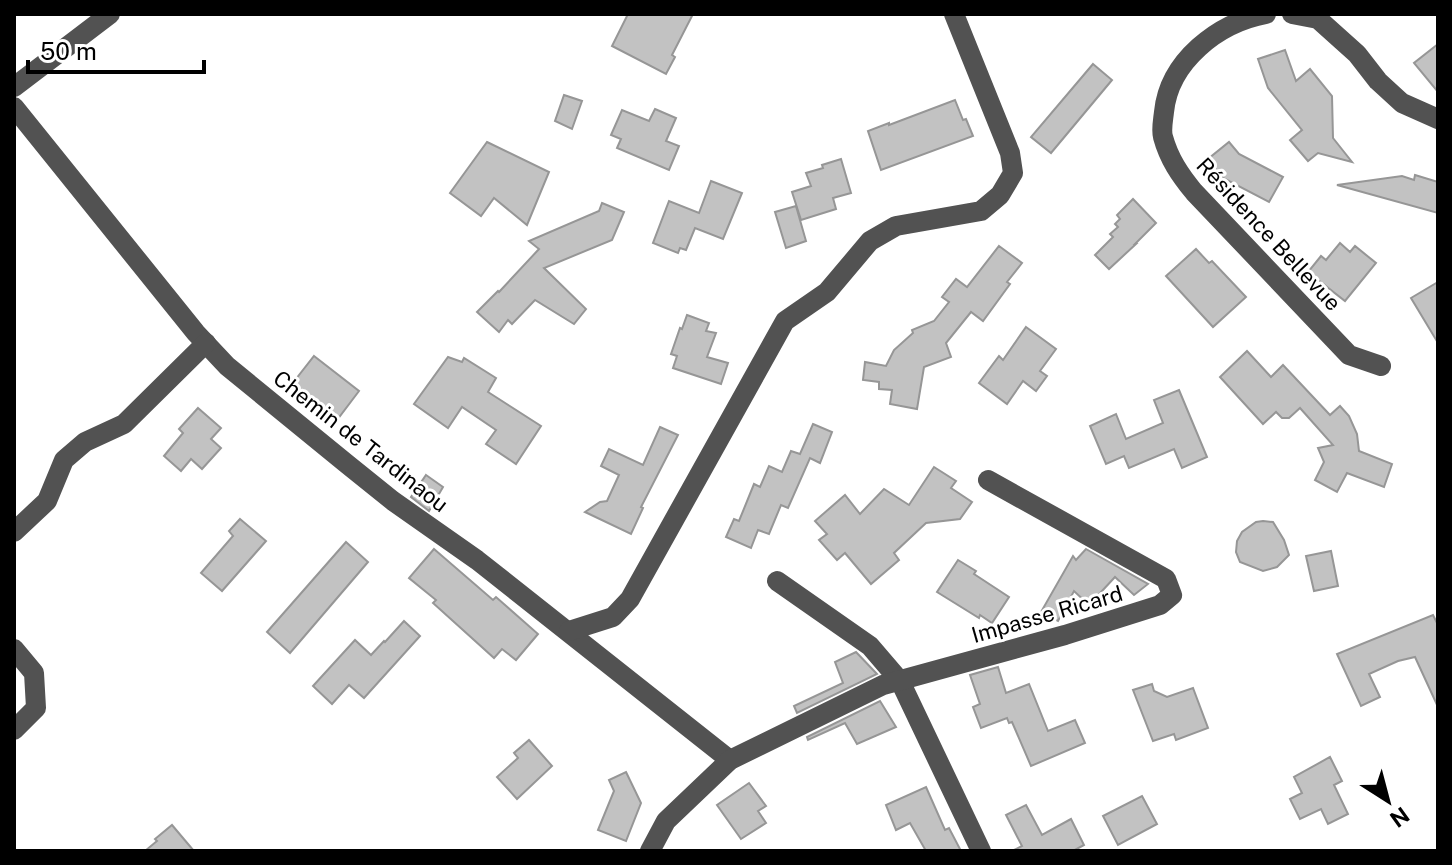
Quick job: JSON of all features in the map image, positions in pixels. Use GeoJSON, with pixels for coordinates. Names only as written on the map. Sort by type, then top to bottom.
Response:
{"type":"FeatureCollection","features":[{"type":"Feature","properties":{"kind":"street"},"geometry":{"type":"LineString","coordinates":[[14,87],[110,14]]}},
{"type":"Feature","properties":{"kind":"street"},"geometry":{"type":"LineString","coordinates":[[569,631],[613,617],[630,599],[785,321],[827,292],[870,241],[896,226],[981,211],[1000,195],[1013,173],[1010,153],[954,14]]}},
{"type":"Feature","properties":{"kind":"street","name":"Résidence Bellevue"},"geometry":{"type":"LineString","coordinates":[[1266,14],[1226,28],[1199,46],[1179,71],[1166,99],[1162,134],[1174,167],[1214,214],[1349,355],[1381,366]]}},
{"type":"Feature","properties":{"kind":"street"},"geometry":{"type":"LineString","coordinates":[[1292,14],[1318,19],[1357,54],[1378,81],[1402,103],[1438,119]]}},
{"type":"Feature","properties":{"kind":"street","name":"Chemin de Tardinaou"},"geometry":{"type":"LineString","coordinates":[[14,107],[227,366],[381,492],[477,560],[730,760]]}},
{"type":"Feature","properties":{"kind":"street"},"geometry":{"type":"LineString","coordinates":[[14,532],[47,501],[64,460],[85,442],[124,424],[206,343]]}},
{"type":"Feature","properties":{"kind":"street","name":"Impasse Ricard"},"geometry":{"type":"LineString","coordinates":[[650,851],[666,821],[730,760],[883,685],[1078,631],[1160,605],[1172,595],[1166,579],[988,480]]}},
{"type":"Feature","properties":{"kind":"street"},"geometry":{"type":"LineString","coordinates":[[777,581],[870,646],[900,681],[981,851]]}},
{"type":"Feature","properties":{"kind":"street"},"geometry":{"type":"LineString","coordinates":[[14,649],[34,673],[36,708],[14,730]]}},
{"type":"Feature","properties":{"kind":"building"},"geometry":{"type":"Polygon","coordinates":[[[628,14],[693,14],[666,74],[612,46],[628,14]]]}},
{"type":"Feature","properties":{"kind":"building"},"geometry":{"type":"Polygon","coordinates":[[[1438,44],[1438,92],[1414,63],[1438,44]]]}},
{"type":"Feature","properties":{"kind":"building"},"geometry":{"type":"Polygon","coordinates":[[[1285,50],[1296,81],[1310,69],[1332,96],[1333,138],[1352,162],[1318,153],[1308,161],[1290,140],[1302,130],[1268,88],[1258,59],[1285,50]]]}},
{"type":"Feature","properties":{"kind":"building"},"geometry":{"type":"Polygon","coordinates":[[[1093,64],[1112,80],[1051,153],[1031,137],[1093,64]]]}},
{"type":"Feature","properties":{"kind":"building"},"geometry":{"type":"Polygon","coordinates":[[[564,95],[582,101],[572,129],[555,121],[564,95]]]}},
{"type":"Feature","properties":{"kind":"building"},"geometry":{"type":"Polygon","coordinates":[[[955,100],[973,136],[881,170],[868,131],[955,100]]]}},
{"type":"Feature","properties":{"kind":"building"},"geometry":{"type":"Polygon","coordinates":[[[655,109],[676,118],[666,141],[679,146],[669,170],[617,148],[621,139],[611,135],[622,110],[649,121],[655,109]]]}},
{"type":"Feature","properties":{"kind":"building"},"geometry":{"type":"Polygon","coordinates":[[[487,142],[549,172],[527,225],[494,198],[481,216],[450,193],[487,142]]]}},
{"type":"Feature","properties":{"kind":"building"},"geometry":{"type":"Polygon","coordinates":[[[1229,142],[1239,154],[1283,177],[1269,202],[1223,178],[1208,159],[1229,142]]]}},
{"type":"Feature","properties":{"kind":"building"},"geometry":{"type":"Polygon","coordinates":[[[841,159],[851,193],[833,198],[836,209],[801,220],[792,192],[811,186],[806,173],[841,159]]]}},
{"type":"Feature","properties":{"kind":"building"},"geometry":{"type":"Polygon","coordinates":[[[1415,175],[1438,182],[1438,213],[1337,185],[1402,176],[1414,180],[1415,175]]]}},
{"type":"Feature","properties":{"kind":"building"},"geometry":{"type":"Polygon","coordinates":[[[711,181],[742,193],[723,239],[695,228],[686,250],[680,248],[678,253],[653,243],[669,201],[699,213],[711,181]]]}},
{"type":"Feature","properties":{"kind":"building"},"geometry":{"type":"Polygon","coordinates":[[[1133,199],[1156,223],[1109,269],[1095,255],[1113,237],[1110,234],[1118,227],[1115,224],[1120,219],[1117,215],[1133,199]]]}},
{"type":"Feature","properties":{"kind":"building"},"geometry":{"type":"Polygon","coordinates":[[[602,203],[624,212],[612,240],[544,268],[586,309],[574,324],[535,300],[512,324],[508,320],[499,332],[477,312],[539,249],[529,241],[599,211],[602,203]]]}},
{"type":"Feature","properties":{"kind":"building"},"geometry":{"type":"Polygon","coordinates":[[[796,206],[806,241],[786,248],[775,212],[796,206]]]}},
{"type":"Feature","properties":{"kind":"building"},"geometry":{"type":"Polygon","coordinates":[[[1340,243],[1350,252],[1355,246],[1376,263],[1345,301],[1308,272],[1321,256],[1326,260],[1340,243]]]}},
{"type":"Feature","properties":{"kind":"building"},"geometry":{"type":"Polygon","coordinates":[[[999,246],[1022,263],[1007,282],[1010,284],[983,321],[971,312],[946,343],[951,357],[924,367],[917,409],[890,404],[892,390],[879,389],[879,382],[863,380],[865,362],[886,366],[894,350],[913,333],[912,330],[934,321],[949,302],[942,297],[956,279],[967,287],[999,246]]]}},
{"type":"Feature","properties":{"kind":"building"},"geometry":{"type":"Polygon","coordinates":[[[1196,249],[1209,263],[1212,261],[1246,297],[1213,327],[1166,276],[1196,249]]]}},
{"type":"Feature","properties":{"kind":"building"},"geometry":{"type":"Polygon","coordinates":[[[1438,282],[1438,343],[1411,298],[1438,282]]]}},
{"type":"Feature","properties":{"kind":"building"},"geometry":{"type":"Polygon","coordinates":[[[687,315],[709,323],[706,331],[716,333],[707,357],[728,363],[721,384],[673,368],[677,356],[671,354],[687,315]]]}},
{"type":"Feature","properties":{"kind":"building"},"geometry":{"type":"Polygon","coordinates":[[[1026,327],[1056,349],[1040,371],[1047,376],[1036,391],[1023,381],[1007,404],[979,383],[999,356],[1003,360],[1026,327]]]}},
{"type":"Feature","properties":{"kind":"building"},"geometry":{"type":"Polygon","coordinates":[[[1247,351],[1271,377],[1283,365],[1330,415],[1340,406],[1349,416],[1357,434],[1359,451],[1392,464],[1384,487],[1347,473],[1337,492],[1315,480],[1324,462],[1318,448],[1333,445],[1300,408],[1289,418],[1282,418],[1276,412],[1263,424],[1220,377],[1247,351]]]}},
{"type":"Feature","properties":{"kind":"building"},"geometry":{"type":"Polygon","coordinates":[[[314,356],[359,391],[337,420],[292,384],[314,356]]]}},
{"type":"Feature","properties":{"kind":"building"},"geometry":{"type":"Polygon","coordinates":[[[448,357],[462,362],[464,358],[496,378],[488,392],[541,426],[516,464],[486,444],[496,430],[462,407],[448,428],[414,404],[448,357]]]}},
{"type":"Feature","properties":{"kind":"building"},"geometry":{"type":"Polygon","coordinates":[[[1179,390],[1207,457],[1182,468],[1174,449],[1129,468],[1124,456],[1106,464],[1090,426],[1116,414],[1126,439],[1163,423],[1154,400],[1179,390]]]}},
{"type":"Feature","properties":{"kind":"building"},"geometry":{"type":"Polygon","coordinates":[[[198,408],[221,428],[211,439],[221,448],[202,469],[191,459],[181,471],[164,456],[183,433],[179,429],[198,408]]]}},
{"type":"Feature","properties":{"kind":"building"},"geometry":{"type":"Polygon","coordinates":[[[813,424],[832,432],[820,463],[810,458],[788,508],[781,505],[769,534],[758,530],[751,548],[726,537],[734,519],[739,521],[754,484],[760,487],[769,466],[782,472],[791,451],[800,454],[813,424]]]}},
{"type":"Feature","properties":{"kind":"building"},"geometry":{"type":"Polygon","coordinates":[[[660,427],[678,435],[641,507],[631,534],[585,512],[607,501],[619,475],[601,466],[609,449],[643,465],[660,427]]]}},
{"type":"Feature","properties":{"kind":"building"},"geometry":{"type":"Polygon","coordinates":[[[934,467],[956,481],[951,488],[972,502],[960,519],[926,523],[894,553],[899,560],[871,584],[845,553],[837,560],[819,540],[827,534],[815,521],[845,495],[860,514],[884,489],[909,505],[934,467]]]}},
{"type":"Feature","properties":{"kind":"building"},"geometry":{"type":"Polygon","coordinates":[[[426,475],[443,487],[429,511],[411,497],[426,475]]]}},
{"type":"Feature","properties":{"kind":"building"},"geometry":{"type":"Polygon","coordinates":[[[240,519],[266,541],[222,591],[201,573],[233,536],[229,531],[240,519]]]}},
{"type":"Feature","properties":{"kind":"building"},"geometry":{"type":"Polygon","coordinates":[[[1263,521],[1273,522],[1289,555],[1277,567],[1263,571],[1240,562],[1236,552],[1242,532],[1263,521]]]}},
{"type":"Feature","properties":{"kind":"building"},"geometry":{"type":"Polygon","coordinates":[[[346,542],[368,562],[290,653],[267,632],[346,542]]]}},
{"type":"Feature","properties":{"kind":"building"},"geometry":{"type":"Polygon","coordinates":[[[434,549],[538,634],[516,660],[502,649],[494,658],[433,603],[436,600],[409,578],[434,549]]]}},
{"type":"Feature","properties":{"kind":"building"},"geometry":{"type":"Polygon","coordinates":[[[1086,549],[1148,584],[1134,595],[1115,577],[1089,605],[1074,591],[1058,621],[1041,612],[1073,556],[1076,560],[1086,549]]]}},
{"type":"Feature","properties":{"kind":"building"},"geometry":{"type":"Polygon","coordinates":[[[1331,551],[1338,586],[1314,591],[1306,556],[1331,551]]]}},
{"type":"Feature","properties":{"kind":"building"},"geometry":{"type":"Polygon","coordinates":[[[958,560],[1009,597],[992,623],[937,592],[958,560]]]}},
{"type":"Feature","properties":{"kind":"building"},"geometry":{"type":"Polygon","coordinates":[[[1433,615],[1438,625],[1438,707],[1415,657],[1369,674],[1380,697],[1361,706],[1337,654],[1433,615]]]}},
{"type":"Feature","properties":{"kind":"building"},"geometry":{"type":"Polygon","coordinates":[[[404,621],[420,636],[364,698],[349,685],[332,704],[313,686],[355,640],[371,655],[404,621]]]}},
{"type":"Feature","properties":{"kind":"building"},"geometry":{"type":"Polygon","coordinates":[[[856,652],[877,674],[797,713],[794,706],[843,683],[835,662],[856,652]]]}},
{"type":"Feature","properties":{"kind":"building"},"geometry":{"type":"Polygon","coordinates":[[[998,667],[1006,693],[1029,684],[1048,731],[1075,720],[1085,743],[1031,766],[1012,722],[1009,723],[1007,718],[981,728],[973,707],[980,704],[970,675],[998,667]]]}},
{"type":"Feature","properties":{"kind":"building"},"geometry":{"type":"Polygon","coordinates":[[[1152,684],[1154,691],[1167,697],[1193,688],[1208,728],[1176,740],[1174,734],[1153,741],[1133,690],[1152,684]]]}},
{"type":"Feature","properties":{"kind":"building"},"geometry":{"type":"Polygon","coordinates":[[[880,701],[896,727],[857,744],[845,723],[808,740],[807,737],[880,701]]]}},
{"type":"Feature","properties":{"kind":"building"},"geometry":{"type":"Polygon","coordinates":[[[529,740],[552,766],[517,799],[497,777],[518,758],[514,753],[529,740]]]}},
{"type":"Feature","properties":{"kind":"building"},"geometry":{"type":"Polygon","coordinates":[[[1330,757],[1342,781],[1334,785],[1348,814],[1328,824],[1321,809],[1300,819],[1290,799],[1302,793],[1294,777],[1330,757]]]}},
{"type":"Feature","properties":{"kind":"building"},"geometry":{"type":"Polygon","coordinates":[[[626,772],[641,803],[626,841],[598,830],[614,791],[609,780],[626,772]]]}},
{"type":"Feature","properties":{"kind":"building"},"geometry":{"type":"Polygon","coordinates":[[[749,783],[766,806],[758,811],[766,823],[741,839],[717,805],[749,783]]]}},
{"type":"Feature","properties":{"kind":"building"},"geometry":{"type":"Polygon","coordinates":[[[926,787],[945,830],[949,828],[961,851],[926,851],[910,823],[896,830],[886,805],[926,787]]]}},
{"type":"Feature","properties":{"kind":"building"},"geometry":{"type":"Polygon","coordinates":[[[1142,796],[1157,824],[1118,845],[1103,816],[1142,796]]]}},
{"type":"Feature","properties":{"kind":"building"},"geometry":{"type":"Polygon","coordinates":[[[1026,805],[1042,835],[1071,819],[1084,845],[1073,851],[1012,851],[1022,846],[1006,815],[1026,805]]]}},
{"type":"Feature","properties":{"kind":"building"},"geometry":{"type":"Polygon","coordinates":[[[172,825],[194,851],[145,851],[157,841],[155,839],[172,825]]]}}]}
